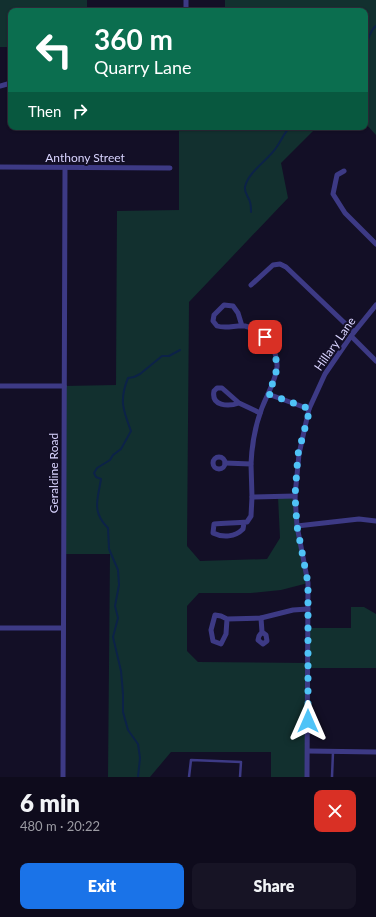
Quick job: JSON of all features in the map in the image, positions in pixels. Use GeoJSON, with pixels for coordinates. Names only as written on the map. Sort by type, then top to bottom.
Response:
{"type":"FeatureCollection","features":[{"type":"Feature","properties":{"kind":"street","name":"Anthony Street"},"geometry":{"type":"LineString","coordinates":[[0,167],[170,168]]}},
{"type":"Feature","properties":{"kind":"street","name":"Geraldine Road"},"geometry":{"type":"LineString","coordinates":[[63,777],[65,168]]}},
{"type":"Feature","properties":{"kind":"street"},"geometry":{"type":"LineString","coordinates":[[344,171],[337,175],[333,194],[345,213],[376,244]]}},
{"type":"Feature","properties":{"kind":"street"},"geometry":{"type":"LineString","coordinates":[[251,285],[273,265],[280,264],[286,267],[353,334],[376,361]]}},
{"type":"Feature","properties":{"kind":"street"},"geometry":{"type":"LineString","coordinates":[[242,326],[238,313],[233,306],[224,305],[214,315],[213,321],[217,326],[242,326],[253,329],[265,337],[273,350],[277,366],[275,377],[260,412],[254,434],[251,464],[251,516],[247,522],[244,522],[214,524],[213,534],[219,536],[236,534],[243,529],[244,522]]}},
{"type":"Feature","properties":{"kind":"street","name":"Hillary Lane"},"geometry":{"type":"LineString","coordinates":[[308,777],[308,583],[297,526],[295,496],[298,454],[310,409],[325,374],[353,334],[376,305]]}},
{"type":"Feature","properties":{"kind":"street"},"geometry":{"type":"LineString","coordinates":[[0,386],[64,386]]}},
{"type":"Feature","properties":{"kind":"street"},"geometry":{"type":"LineString","coordinates":[[239,403],[231,405],[220,403],[214,400],[214,391],[217,388],[222,388],[239,403],[260,412]]}},
{"type":"Feature","properties":{"kind":"street"},"geometry":{"type":"LineString","coordinates":[[268,394],[310,409]]}},
{"type":"Feature","properties":{"kind":"street"},"geometry":{"type":"LineString","coordinates":[[225,463],[251,464]]}},
{"type":"Feature","properties":{"kind":"street"},"geometry":{"type":"LineString","coordinates":[[252,497],[295,496]]}},
{"type":"Feature","properties":{"kind":"street"},"geometry":{"type":"LineString","coordinates":[[297,526],[359,519],[376,521]]}},
{"type":"Feature","properties":{"kind":"street"},"geometry":{"type":"LineString","coordinates":[[226,619],[226,634],[221,644],[213,641],[211,630],[215,615],[226,619],[261,618],[293,610],[308,609]]}},
{"type":"Feature","properties":{"kind":"street"},"geometry":{"type":"LineString","coordinates":[[261,618],[262,632]]}},
{"type":"Feature","properties":{"kind":"street"},"geometry":{"type":"LineString","coordinates":[[0,628],[63,628]]}},
{"type":"Feature","properties":{"kind":"street"},"geometry":{"type":"LineString","coordinates":[[308,750],[376,752]]}},
{"type":"Feature","properties":{"kind":"lane"},"geometry":{"type":"LineString","coordinates":[[332,777],[333,751]]}},
{"type":"Feature","properties":{"kind":"lane"},"geometry":{"type":"LineString","coordinates":[[189,777],[191,760],[241,762],[240,777]]}},
{"type":"Feature","properties":{"kind":"green space"},"geometry":{"type":"Polygon","coordinates":[[[0,0],[87,0],[87,8],[8,8],[8,47],[0,47],[0,0]]]}},
{"type":"Feature","properties":{"kind":"green space"},"geometry":{"type":"Polygon","coordinates":[[[225,0],[376,0],[376,135],[368,126],[368,8],[225,8],[225,0]]]}},
{"type":"Feature","properties":{"kind":"green space"},"geometry":{"type":"Polygon","coordinates":[[[179,130],[314,130],[281,163],[288,198],[189,302],[187,546],[200,561],[267,559],[280,538],[278,497],[295,496],[308,583],[281,590],[251,593],[199,593],[187,606],[187,651],[198,662],[308,663],[308,628],[351,628],[351,607],[364,607],[376,614],[376,668],[308,668],[307,777],[271,777],[271,752],[171,752],[150,777],[108,777],[110,554],[64,554],[64,386],[116,385],[117,211],[179,210],[179,130]]]}},
{"type":"Feature","properties":{"kind":"waterway"},"geometry":{"type":"LineString","coordinates":[[368,39],[376,26]]}},
{"type":"Feature","properties":{"kind":"waterway"},"geometry":{"type":"LineString","coordinates":[[251,212],[250,203],[245,189],[247,182],[254,171],[272,153],[288,130]]}},
{"type":"Feature","properties":{"kind":"waterway"},"geometry":{"type":"LineString","coordinates":[[138,777],[140,758],[138,744],[128,730],[123,712],[121,671],[113,637],[118,618],[115,606],[119,585],[118,570],[109,549],[108,528],[99,516],[97,499],[101,479],[96,477],[94,473],[97,468],[110,460],[113,455],[121,449],[131,431],[123,405],[125,386],[128,378],[140,374],[162,356],[169,356],[180,350]]}},
{"type":"Feature","properties":{"kind":"route"},"geometry":{"type":"LineString","coordinates":[[265,337],[273,350],[277,366],[275,377],[268,394],[310,409],[298,454],[295,496],[297,526],[308,583],[308,721]]}}]}
